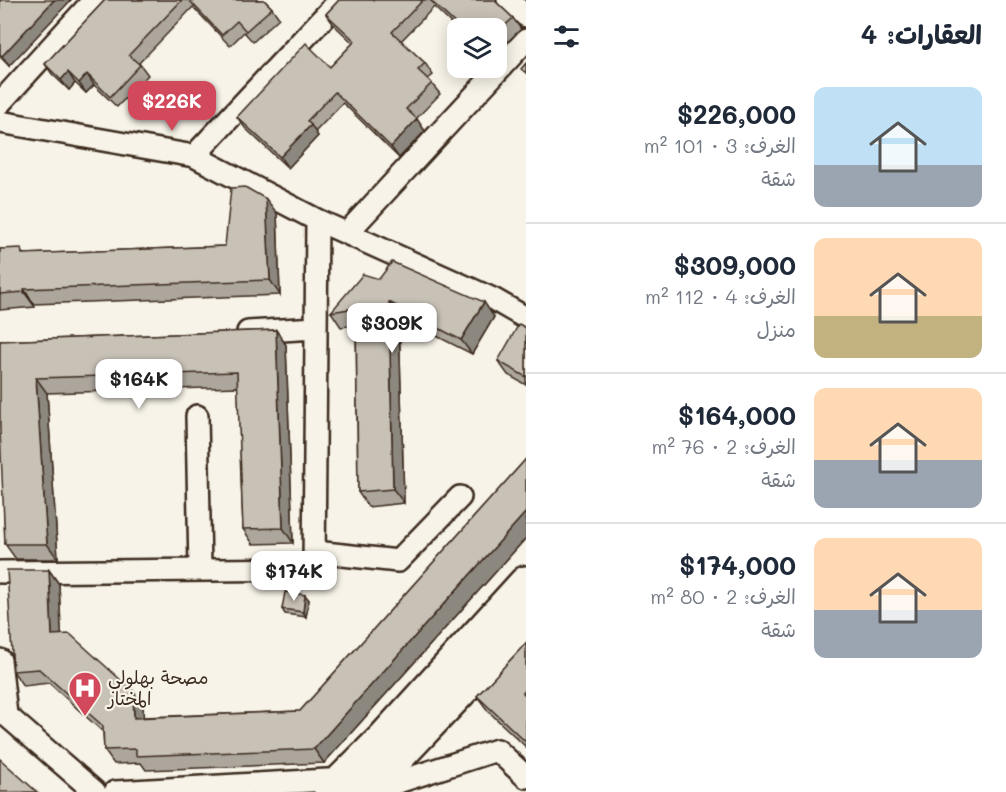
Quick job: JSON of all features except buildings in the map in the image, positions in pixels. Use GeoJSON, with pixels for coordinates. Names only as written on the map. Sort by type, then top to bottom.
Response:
{"type":"FeatureCollection","features":[{"type":"Feature","properties":{"kind":"main road"},"geometry":{"type":"LineString","coordinates":[[354,789],[526,583]]}},
{"type":"Feature","properties":{"kind":"main road"},"geometry":{"type":"LineString","coordinates":[[354,789],[526,621]]}},
{"type":"Feature","properties":{"kind":"street"},"geometry":{"type":"LineString","coordinates":[[0,103],[94,0]]}},
{"type":"Feature","properties":{"kind":"street"},"geometry":{"type":"LineString","coordinates":[[194,156],[340,0]]}},
{"type":"Feature","properties":{"kind":"street"},"geometry":{"type":"LineString","coordinates":[[508,0],[526,16]]}},
{"type":"Feature","properties":{"kind":"street"},"geometry":{"type":"LineString","coordinates":[[347,233],[526,40]]}},
{"type":"Feature","properties":{"kind":"street"},"geometry":{"type":"LineString","coordinates":[[0,122],[194,156],[317,220],[493,299],[526,318]]}},
{"type":"Feature","properties":{"kind":"street"},"geometry":{"type":"LineString","coordinates":[[0,572],[315,569],[317,220]]}},
{"type":"Feature","properties":{"kind":"street"},"geometry":{"type":"LineString","coordinates":[[222,333],[316,328]]}},
{"type":"Feature","properties":{"kind":"street"},"geometry":{"type":"LineString","coordinates":[[197,416],[201,569]]}},
{"type":"Feature","properties":{"kind":"street"},"geometry":{"type":"LineString","coordinates":[[315,552],[398,561],[460,497]]}},
{"type":"Feature","properties":{"kind":"street"},"geometry":{"type":"LineString","coordinates":[[0,660],[6,715],[95,792]]}},
{"type":"Feature","properties":{"kind":"street"},"geometry":{"type":"LineString","coordinates":[[115,792],[354,789],[497,750],[526,777]]}},
{"type":"Feature","properties":{"kind":"place","name":"مصحة بهلولي المختار"},"geometry":{"type":"Point","coordinates":[85,717]}}]}
